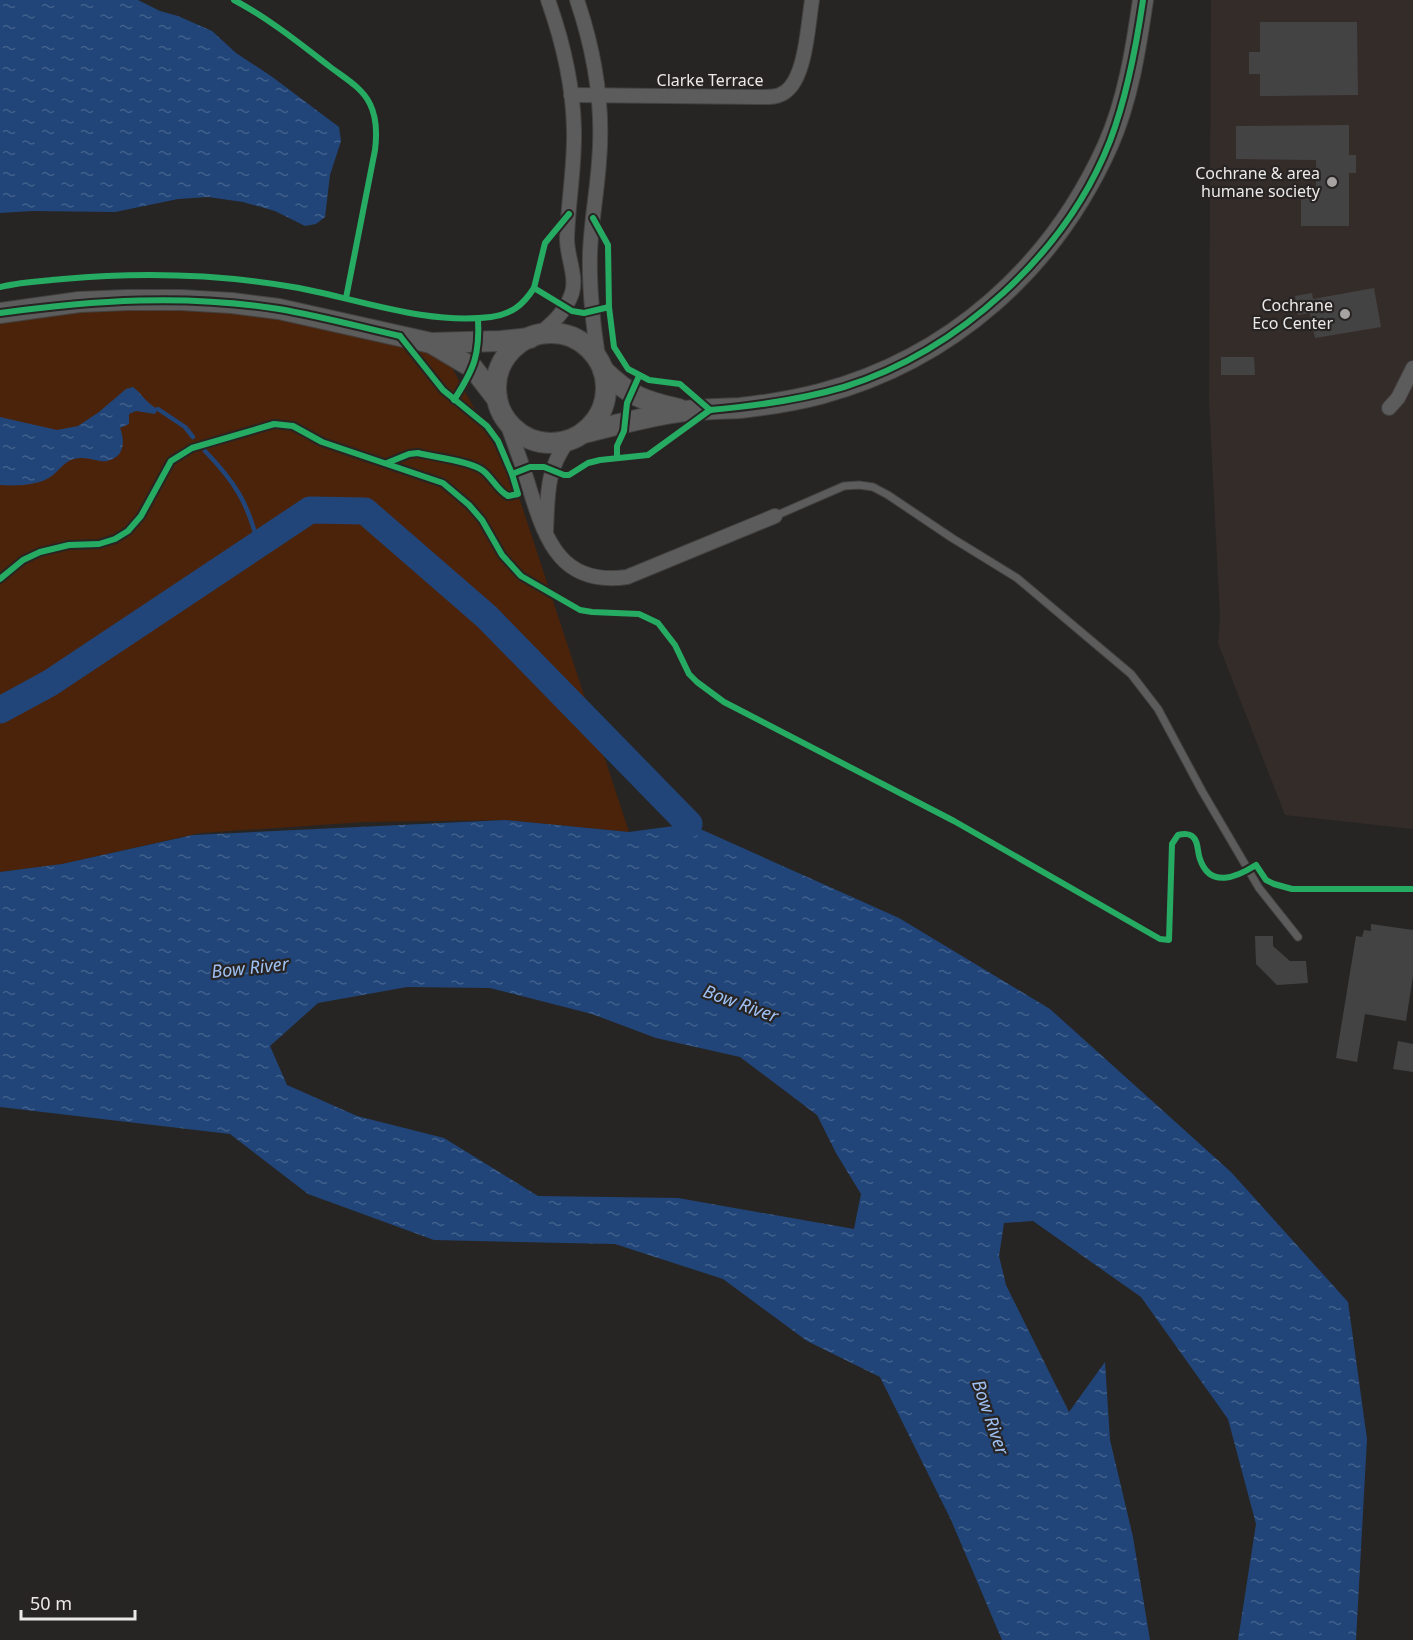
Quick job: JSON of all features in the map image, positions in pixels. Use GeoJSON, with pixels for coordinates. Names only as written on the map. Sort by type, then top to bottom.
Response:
{"type":"FeatureCollection","features":[{"type":"Feature","properties":{"kind":"main road"},"geometry":{"type":"LineString","coordinates":[[430,343],[473,368],[497,399],[506,420],[518,433],[534,441],[551,444],[685,411],[768,405],[845,386],[913,356],[947,337],[987,309],[1024,274],[1059,231],[1093,175],[1109,143],[1132,66],[1143,0]]}},
{"type":"Feature","properties":{"kind":"main road"},"geometry":{"type":"LineString","coordinates":[[0,313],[79,302],[127,300],[232,303],[279,309],[430,343],[501,341],[556,334],[573,338],[588,348],[601,366],[634,396],[685,411]]}},
{"type":"Feature","properties":{"kind":"main road"},"geometry":{"type":"LineString","coordinates":[[497,399],[496,380],[502,362],[514,348],[534,336]]}},
{"type":"Feature","properties":{"kind":"main road"},"geometry":{"type":"LineString","coordinates":[[576,437],[596,420],[603,405],[606,387],[601,366]]}},
{"type":"Feature","properties":{"kind":"street"},"geometry":{"type":"LineString","coordinates":[[534,336],[560,316],[574,286],[567,246],[574,129],[571,95],[565,53],[548,0]]}},
{"type":"Feature","properties":{"kind":"street"},"geometry":{"type":"LineString","coordinates":[[577,0],[591,45],[599,96],[600,160],[590,270],[592,318],[601,366]]}},
{"type":"Feature","properties":{"kind":"street","name":"Clarke Terrace"},"geometry":{"type":"LineString","coordinates":[[571,95],[767,98],[778,96],[787,91],[797,77],[812,0]]}},
{"type":"Feature","properties":{"kind":"street"},"geometry":{"type":"LineString","coordinates":[[1389,408],[1398,398],[1413,368]]}},
{"type":"Feature","properties":{"kind":"street"},"geometry":{"type":"LineString","coordinates":[[506,420],[535,510],[546,535],[554,550],[578,571],[608,579],[638,574],[775,516]]}},
{"type":"Feature","properties":{"kind":"street"},"geometry":{"type":"LineString","coordinates":[[546,535],[548,492],[552,469],[557,456],[576,437]]}},
{"type":"Feature","properties":{"kind":"lane"},"geometry":{"type":"LineString","coordinates":[[775,516],[844,486],[873,487],[1017,578],[1131,674],[1158,709],[1202,791],[1259,888],[1298,937]]}},
{"type":"Feature","properties":{"kind":"shaded area"},"geometry":{"type":"Polygon","coordinates":[[[1211,0],[1413,0],[1413,829],[1285,815],[1218,643],[1220,616],[1209,401],[1211,0]]]}},
{"type":"Feature","properties":{"kind":"shaded area"},"geometry":{"type":"Polygon","coordinates":[[[181,300],[443,351],[514,482],[629,832],[505,820],[365,822],[200,833],[62,864],[0,872],[0,313],[181,300]]]}},
{"type":"Feature","properties":{"kind":"water"},"geometry":{"type":"Polygon","coordinates":[[[0,0],[138,0],[212,31],[236,53],[339,127],[341,141],[330,175],[325,217],[316,224],[305,226],[275,211],[243,202],[208,197],[178,199],[115,212],[0,213],[0,0]]]}},
{"type":"Feature","properties":{"kind":"water"},"geometry":{"type":"Polygon","coordinates":[[[133,387],[158,409],[155,414],[136,411],[129,414],[129,424],[120,428],[123,438],[122,448],[113,459],[103,461],[76,458],[68,461],[48,479],[20,485],[0,485],[0,417],[57,430],[78,426],[126,389],[133,387]]]}},
{"type":"Feature","properties":{"kind":"water","name":"Bow River"},"geometry":{"type":"Polygon","coordinates":[[[505,820],[629,832],[689,824],[899,918],[1050,1009],[1231,1172],[1348,1302],[1367,1439],[1356,1640],[1238,1640],[1256,1524],[1228,1419],[1141,1297],[1033,1221],[1004,1223],[999,1256],[1006,1285],[1069,1412],[1105,1362],[1110,1440],[1133,1537],[1150,1640],[1002,1640],[951,1520],[880,1377],[807,1341],[723,1279],[615,1244],[434,1240],[308,1194],[230,1134],[0,1107],[0,872],[62,864],[193,835],[505,820]],[[407,987],[318,1003],[270,1046],[287,1085],[357,1116],[444,1138],[538,1196],[678,1198],[854,1229],[861,1194],[836,1153],[817,1115],[740,1057],[656,1038],[592,1014],[490,988],[407,987]]]}},
{"type":"Feature","properties":{"kind":"building"},"geometry":{"type":"Polygon","coordinates":[[[1260,22],[1357,22],[1358,95],[1260,96],[1260,74],[1249,74],[1249,52],[1260,52],[1260,22]]]}},
{"type":"Feature","properties":{"kind":"building","name":"Cochrane & area humane society"},"geometry":{"type":"Polygon","coordinates":[[[1349,125],[1349,155],[1356,155],[1356,173],[1349,173],[1349,226],[1301,226],[1301,193],[1316,192],[1316,160],[1236,159],[1236,126],[1349,125]]]}},
{"type":"Feature","properties":{"kind":"building","name":"Cochrane Eco Center"},"geometry":{"type":"Polygon","coordinates":[[[1374,288],[1381,327],[1315,338],[1310,313],[1298,315],[1295,296],[1312,293],[1313,299],[1374,288]]]}},
{"type":"Feature","properties":{"kind":"building"},"geometry":{"type":"Polygon","coordinates":[[[1221,357],[1254,357],[1255,375],[1221,375],[1221,357]]]}},
{"type":"Feature","properties":{"kind":"building"},"geometry":{"type":"Polygon","coordinates":[[[1371,924],[1413,930],[1413,976],[1406,1021],[1365,1014],[1357,1062],[1336,1058],[1356,936],[1362,937],[1364,930],[1371,931],[1371,924]]]}},
{"type":"Feature","properties":{"kind":"building"},"geometry":{"type":"Polygon","coordinates":[[[1255,936],[1273,936],[1273,946],[1290,961],[1306,961],[1308,983],[1277,985],[1256,964],[1255,936]]]}},
{"type":"Feature","properties":{"kind":"building"},"geometry":{"type":"Polygon","coordinates":[[[1398,1041],[1413,1044],[1413,1072],[1393,1069],[1398,1041]]]}},
{"type":"Feature","properties":{"kind":"waterway"},"geometry":{"type":"LineString","coordinates":[[158,409],[185,427],[193,437]]}},
{"type":"Feature","properties":{"kind":"waterway"},"geometry":{"type":"LineString","coordinates":[[205,451],[225,473],[239,494],[250,517],[258,544]]}},
{"type":"Feature","properties":{"kind":"waterway"},"geometry":{"type":"LineString","coordinates":[[0,710],[50,683],[310,510],[365,511],[487,617],[689,824]]}},
{"type":"Feature","properties":{"kind":"cycle path"},"geometry":{"type":"LineString","coordinates":[[234,0],[283,31],[352,83],[367,98],[372,109],[376,126],[375,150],[346,298]]}},
{"type":"Feature","properties":{"kind":"cycle path"},"geometry":{"type":"LineString","coordinates":[[710,410],[811,396],[844,387],[886,371],[927,349],[967,323],[1003,293],[1037,259],[1066,222],[1091,183],[1110,141],[1121,107],[1134,54],[1143,0]]}},
{"type":"Feature","properties":{"kind":"cycle path"},"geometry":{"type":"LineString","coordinates":[[534,288],[545,243],[569,214]]}},
{"type":"Feature","properties":{"kind":"cycle path"},"geometry":{"type":"LineString","coordinates":[[593,218],[608,245],[609,307]]}},
{"type":"Feature","properties":{"kind":"cycle path"},"geometry":{"type":"LineString","coordinates":[[0,287],[31,282],[122,275],[211,277],[299,288],[418,315],[467,319],[498,316],[511,311],[521,304],[534,288],[572,311],[584,313],[609,307],[614,347],[628,369],[649,380],[680,384],[710,410]]}},
{"type":"Feature","properties":{"kind":"cycle path"},"geometry":{"type":"LineString","coordinates":[[0,313],[105,302],[209,301],[279,309],[400,336]]}},
{"type":"Feature","properties":{"kind":"cycle path"},"geometry":{"type":"LineString","coordinates":[[454,400],[471,370],[477,352],[478,318]]}},
{"type":"Feature","properties":{"kind":"cycle path"},"geometry":{"type":"LineString","coordinates":[[400,336],[443,390],[487,426],[498,441],[512,474],[530,467],[544,467],[569,475],[588,463],[648,455],[710,410]]}},
{"type":"Feature","properties":{"kind":"cycle path"},"geometry":{"type":"LineString","coordinates":[[617,458],[617,446],[624,431],[627,403],[639,376]]}},
{"type":"Feature","properties":{"kind":"cycle path"},"geometry":{"type":"LineString","coordinates":[[0,579],[23,560],[40,552],[69,545],[99,544],[115,539],[128,531],[141,516],[171,461],[192,448],[274,424],[293,426],[322,442],[443,483],[469,505],[482,520],[502,555],[521,576],[580,610],[639,614],[658,623],[675,645],[689,674],[724,702],[954,821],[1160,939],[1169,940],[1172,844],[1178,835],[1189,834],[1194,838],[1204,868],[1217,877],[1233,876],[1256,865],[1266,880],[1292,889],[1413,889]]}},
{"type":"Feature","properties":{"kind":"cycle path"},"geometry":{"type":"LineString","coordinates":[[387,463],[409,454],[418,453],[460,462],[482,470],[508,496],[518,494],[512,474]]}},
{"type":"Feature","properties":{"kind":"place","name":"Cochrane & area humane society"},"geometry":{"type":"Point","coordinates":[1332,182]}},
{"type":"Feature","properties":{"kind":"place","name":"Cochrane Eco Center"},"geometry":{"type":"Point","coordinates":[1345,314]}}]}
